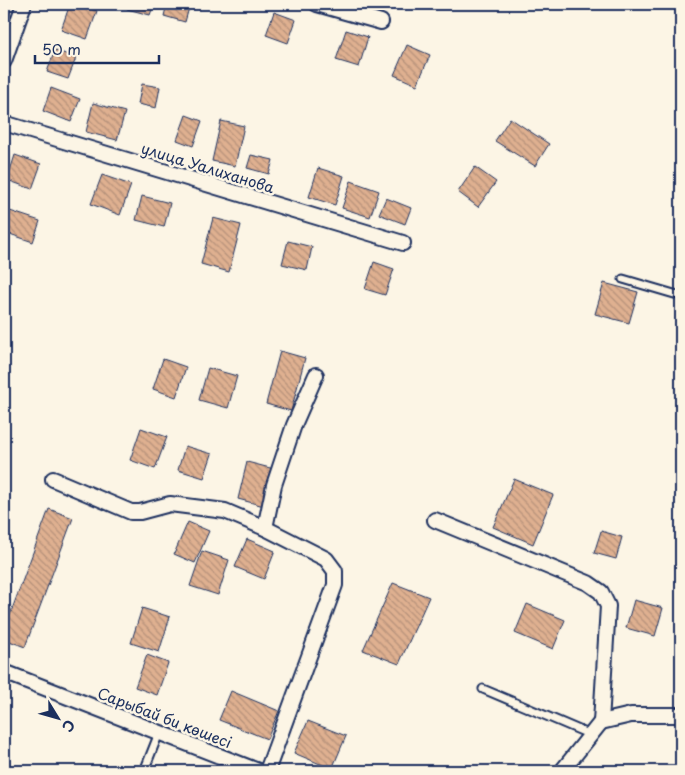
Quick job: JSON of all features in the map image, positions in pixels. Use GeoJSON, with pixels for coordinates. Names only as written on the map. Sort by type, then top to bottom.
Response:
{"type":"FeatureCollection","features":[{"type":"Feature","properties":{"kind":"street"},"geometry":{"type":"LineString","coordinates":[[4,62],[24,4]]}},
{"type":"Feature","properties":{"kind":"street"},"geometry":{"type":"LineString","coordinates":[[317,4],[381,22]]}},
{"type":"Feature","properties":{"kind":"street","name":"улица Уалиханова"},"geometry":{"type":"LineString","coordinates":[[4,122],[403,243]]}},
{"type":"Feature","properties":{"kind":"street"},"geometry":{"type":"LineString","coordinates":[[265,528],[274,485],[291,434],[316,375]]}},
{"type":"Feature","properties":{"kind":"street"},"geometry":{"type":"LineString","coordinates":[[53,479],[131,512],[140,512],[170,504],[225,512],[265,528],[326,559],[335,571],[336,585],[267,771]]}},
{"type":"Feature","properties":{"kind":"street"},"geometry":{"type":"LineString","coordinates":[[436,520],[588,583],[601,592],[608,606],[601,722],[562,771]]}},
{"type":"Feature","properties":{"kind":"street","name":"Сарыбай би көшесі"},"geometry":{"type":"LineString","coordinates":[[4,672],[258,771]]}},
{"type":"Feature","properties":{"kind":"street"},"geometry":{"type":"LineString","coordinates":[[601,722],[631,715],[681,715]]}},
{"type":"Feature","properties":{"kind":"lane"},"geometry":{"type":"LineString","coordinates":[[623,279],[681,296]]}},
{"type":"Feature","properties":{"kind":"lane"},"geometry":{"type":"LineString","coordinates":[[483,689],[591,735]]}},
{"type":"Feature","properties":{"kind":"lane"},"geometry":{"type":"LineString","coordinates":[[144,771],[159,733]]}},
{"type":"Feature","properties":{"kind":"building"},"geometry":{"type":"Polygon","coordinates":[[[70,4],[77,4],[97,11],[87,39],[61,30],[70,4]]]}},
{"type":"Feature","properties":{"kind":"building"},"geometry":{"type":"Polygon","coordinates":[[[129,4],[154,4],[150,15],[127,9],[129,4]]]}},
{"type":"Feature","properties":{"kind":"building"},"geometry":{"type":"Polygon","coordinates":[[[167,4],[190,4],[185,22],[164,16],[167,4]]]}},
{"type":"Feature","properties":{"kind":"building"},"geometry":{"type":"Polygon","coordinates":[[[274,12],[296,20],[288,43],[266,35],[274,12]]]}},
{"type":"Feature","properties":{"kind":"building"},"geometry":{"type":"Polygon","coordinates":[[[346,30],[368,37],[359,67],[336,60],[346,30]]]}},
{"type":"Feature","properties":{"kind":"building"},"geometry":{"type":"Polygon","coordinates":[[[407,45],[430,55],[417,85],[394,75],[407,45]]]}},
{"type":"Feature","properties":{"kind":"building"},"geometry":{"type":"Polygon","coordinates":[[[55,50],[76,58],[68,79],[47,72],[55,50]]]}},
{"type":"Feature","properties":{"kind":"building"},"geometry":{"type":"Polygon","coordinates":[[[142,84],[160,87],[156,108],[138,104],[142,84]]]}},
{"type":"Feature","properties":{"kind":"building"},"geometry":{"type":"Polygon","coordinates":[[[51,88],[80,99],[71,122],[43,111],[51,88]]]}},
{"type":"Feature","properties":{"kind":"building"},"geometry":{"type":"Polygon","coordinates":[[[93,103],[125,112],[117,140],[86,132],[93,103]]]}},
{"type":"Feature","properties":{"kind":"building"},"geometry":{"type":"Polygon","coordinates":[[[186,115],[202,121],[193,146],[177,140],[186,115]]]}},
{"type":"Feature","properties":{"kind":"building"},"geometry":{"type":"Polygon","coordinates":[[[510,118],[549,144],[535,166],[495,141],[510,118]]]}},
{"type":"Feature","properties":{"kind":"building"},"geometry":{"type":"Polygon","coordinates":[[[221,121],[244,126],[235,166],[212,161],[221,121]]]}},
{"type":"Feature","properties":{"kind":"building"},"geometry":{"type":"Polygon","coordinates":[[[15,155],[41,164],[32,189],[7,180],[15,155]]]}},
{"type":"Feature","properties":{"kind":"building"},"geometry":{"type":"Polygon","coordinates":[[[251,155],[273,160],[269,174],[247,168],[251,155]]]}},
{"type":"Feature","properties":{"kind":"building"},"geometry":{"type":"Polygon","coordinates":[[[475,167],[496,182],[478,207],[458,192],[475,167]]]}},
{"type":"Feature","properties":{"kind":"building"},"geometry":{"type":"Polygon","coordinates":[[[318,168],[344,176],[335,205],[309,197],[318,168]]]}},
{"type":"Feature","properties":{"kind":"building"},"geometry":{"type":"Polygon","coordinates":[[[102,175],[131,185],[120,215],[91,204],[102,175]]]}},
{"type":"Feature","properties":{"kind":"building"},"geometry":{"type":"Polygon","coordinates":[[[351,181],[379,191],[370,217],[342,208],[351,181]]]}},
{"type":"Feature","properties":{"kind":"building"},"geometry":{"type":"Polygon","coordinates":[[[142,196],[170,203],[164,227],[136,220],[142,196]]]}},
{"type":"Feature","properties":{"kind":"building"},"geometry":{"type":"Polygon","coordinates":[[[386,198],[411,208],[405,224],[379,214],[386,198]]]}},
{"type":"Feature","properties":{"kind":"building"},"geometry":{"type":"Polygon","coordinates":[[[4,209],[40,221],[33,242],[4,232],[4,209]]]}},
{"type":"Feature","properties":{"kind":"building"},"geometry":{"type":"Polygon","coordinates":[[[213,218],[241,225],[229,272],[201,264],[213,218]]]}},
{"type":"Feature","properties":{"kind":"building"},"geometry":{"type":"Polygon","coordinates":[[[288,241],[312,247],[307,270],[282,264],[288,241]]]}},
{"type":"Feature","properties":{"kind":"building"},"geometry":{"type":"Polygon","coordinates":[[[374,262],[394,269],[385,295],[365,289],[374,262]]]}},
{"type":"Feature","properties":{"kind":"building"},"geometry":{"type":"Polygon","coordinates":[[[604,283],[638,292],[629,323],[595,314],[604,283]]]}},
{"type":"Feature","properties":{"kind":"building"},"geometry":{"type":"Polygon","coordinates":[[[280,351],[305,358],[291,411],[266,404],[280,351]]]}},
{"type":"Feature","properties":{"kind":"building"},"geometry":{"type":"Polygon","coordinates":[[[163,359],[186,367],[176,397],[153,389],[163,359]]]}},
{"type":"Feature","properties":{"kind":"building"},"geometry":{"type":"Polygon","coordinates":[[[208,368],[237,376],[228,408],[199,400],[208,368]]]}},
{"type":"Feature","properties":{"kind":"building"},"geometry":{"type":"Polygon","coordinates":[[[141,428],[167,437],[155,469],[130,460],[141,428]]]}},
{"type":"Feature","properties":{"kind":"building"},"geometry":{"type":"Polygon","coordinates":[[[185,446],[212,454],[204,478],[178,470],[185,446]]]}},
{"type":"Feature","properties":{"kind":"building"},"geometry":{"type":"Polygon","coordinates":[[[247,462],[274,469],[264,506],[238,499],[247,462]]]}},
{"type":"Feature","properties":{"kind":"building"},"geometry":{"type":"Polygon","coordinates":[[[514,479],[553,495],[533,544],[493,527],[514,479]]]}},
{"type":"Feature","properties":{"kind":"building"},"geometry":{"type":"Polygon","coordinates":[[[49,509],[73,518],[25,647],[4,639],[4,631],[49,509]]]}},
{"type":"Feature","properties":{"kind":"building"},"geometry":{"type":"Polygon","coordinates":[[[188,522],[209,531],[195,563],[174,554],[188,522]]]}},
{"type":"Feature","properties":{"kind":"building"},"geometry":{"type":"Polygon","coordinates":[[[601,531],[622,537],[616,559],[594,553],[601,531]]]}},
{"type":"Feature","properties":{"kind":"building"},"geometry":{"type":"Polygon","coordinates":[[[247,539],[275,551],[264,579],[235,567],[247,539]]]}},
{"type":"Feature","properties":{"kind":"building"},"geometry":{"type":"Polygon","coordinates":[[[202,551],[229,560],[218,595],[190,586],[202,551]]]}},
{"type":"Feature","properties":{"kind":"building"},"geometry":{"type":"Polygon","coordinates":[[[393,583],[429,597],[399,664],[363,650],[393,583]]]}},
{"type":"Feature","properties":{"kind":"building"},"geometry":{"type":"Polygon","coordinates":[[[634,600],[663,608],[655,636],[626,628],[634,600]]]}},
{"type":"Feature","properties":{"kind":"building"},"geometry":{"type":"Polygon","coordinates":[[[527,604],[565,620],[553,649],[515,633],[527,604]]]}},
{"type":"Feature","properties":{"kind":"building"},"geometry":{"type":"Polygon","coordinates":[[[142,608],[170,617],[159,652],[131,643],[142,608]]]}},
{"type":"Feature","properties":{"kind":"building"},"geometry":{"type":"Polygon","coordinates":[[[147,655],[168,663],[157,695],[135,687],[147,655]]]}},
{"type":"Feature","properties":{"kind":"building"},"geometry":{"type":"Polygon","coordinates":[[[231,691],[279,711],[267,739],[219,720],[231,691]]]}},
{"type":"Feature","properties":{"kind":"building"},"geometry":{"type":"Polygon","coordinates":[[[308,721],[346,736],[332,769],[294,753],[308,721]]]}}]}
